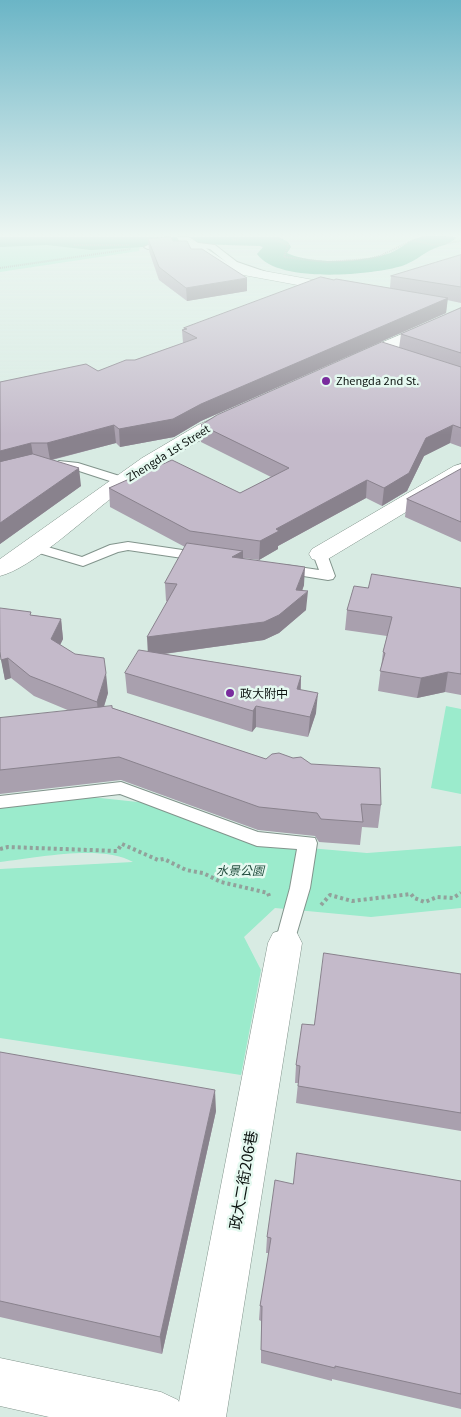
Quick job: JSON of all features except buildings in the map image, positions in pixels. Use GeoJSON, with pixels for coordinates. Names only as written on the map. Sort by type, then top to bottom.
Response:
{"type":"FeatureCollection","features":[{"type":"Feature","properties":{"kind":"street"},"geometry":{"type":"LineString","coordinates":[[442,306],[461,309]]}},
{"type":"Feature","properties":{"kind":"street"},"geometry":{"type":"LineString","coordinates":[[336,369],[461,314]]}},
{"type":"Feature","properties":{"kind":"street"},"geometry":{"type":"LineString","coordinates":[[378,350],[406,359]]}},
{"type":"Feature","properties":{"kind":"street","name":"Zhengda 1st Street"},"geometry":{"type":"LineString","coordinates":[[0,568],[34,547],[122,481],[180,443],[254,406]]}},
{"type":"Feature","properties":{"kind":"street"},"geometry":{"type":"LineString","coordinates":[[320,554],[461,470]]}},
{"type":"Feature","properties":{"kind":"street","name":"政大二街206巷"},"geometry":{"type":"LineString","coordinates":[[200,1417],[284,943]]}},
{"type":"Feature","properties":{"kind":"street"},"geometry":{"type":"LineString","coordinates":[[0,1382],[161,1417]]}},
{"type":"Feature","properties":{"kind":"lane"},"geometry":{"type":"LineString","coordinates":[[49,465],[74,466],[122,481]]}},
{"type":"Feature","properties":{"kind":"lane"},"geometry":{"type":"LineString","coordinates":[[34,547],[83,562],[115,548],[128,546],[214,559]]}},
{"type":"Feature","properties":{"kind":"lane"},"geometry":{"type":"LineString","coordinates":[[271,567],[328,576],[320,554]]}},
{"type":"Feature","properties":{"kind":"lane"},"geometry":{"type":"LineString","coordinates":[[0,802],[121,788],[257,839],[308,843],[300,888],[284,943]]}},
{"type":"Feature","properties":{"kind":"path"},"geometry":{"type":"LineString","coordinates":[[0,849],[8,847],[64,850],[92,848],[117,851],[122,844],[158,860],[164,859],[186,870],[203,874],[221,882],[268,893],[284,943],[330,895],[352,901],[411,894],[414,898],[425,902],[435,897],[447,900],[457,897],[461,893]]}},
{"type":"Feature","properties":{"kind":"green space"},"geometry":{"type":"Polygon","coordinates":[[[446,706],[461,709],[461,794],[431,788],[446,706]]]}},
{"type":"Feature","properties":{"kind":"green space","name":"水景公園"},"geometry":{"type":"Polygon","coordinates":[[[91,797],[147,803],[263,844],[367,853],[461,846],[461,908],[371,917],[275,908],[244,937],[261,970],[241,1075],[0,1038],[0,869],[133,862],[120,857],[87,853],[50,855],[0,862],[0,806],[91,797]]]}},
{"type":"Feature","properties":{"kind":"place","name":"Zhengda 2nd St."},"geometry":{"type":"Point","coordinates":[326,381]}},
{"type":"Feature","properties":{"kind":"place","name":"政大附中"},"geometry":{"type":"Point","coordinates":[230,693]}}]}
